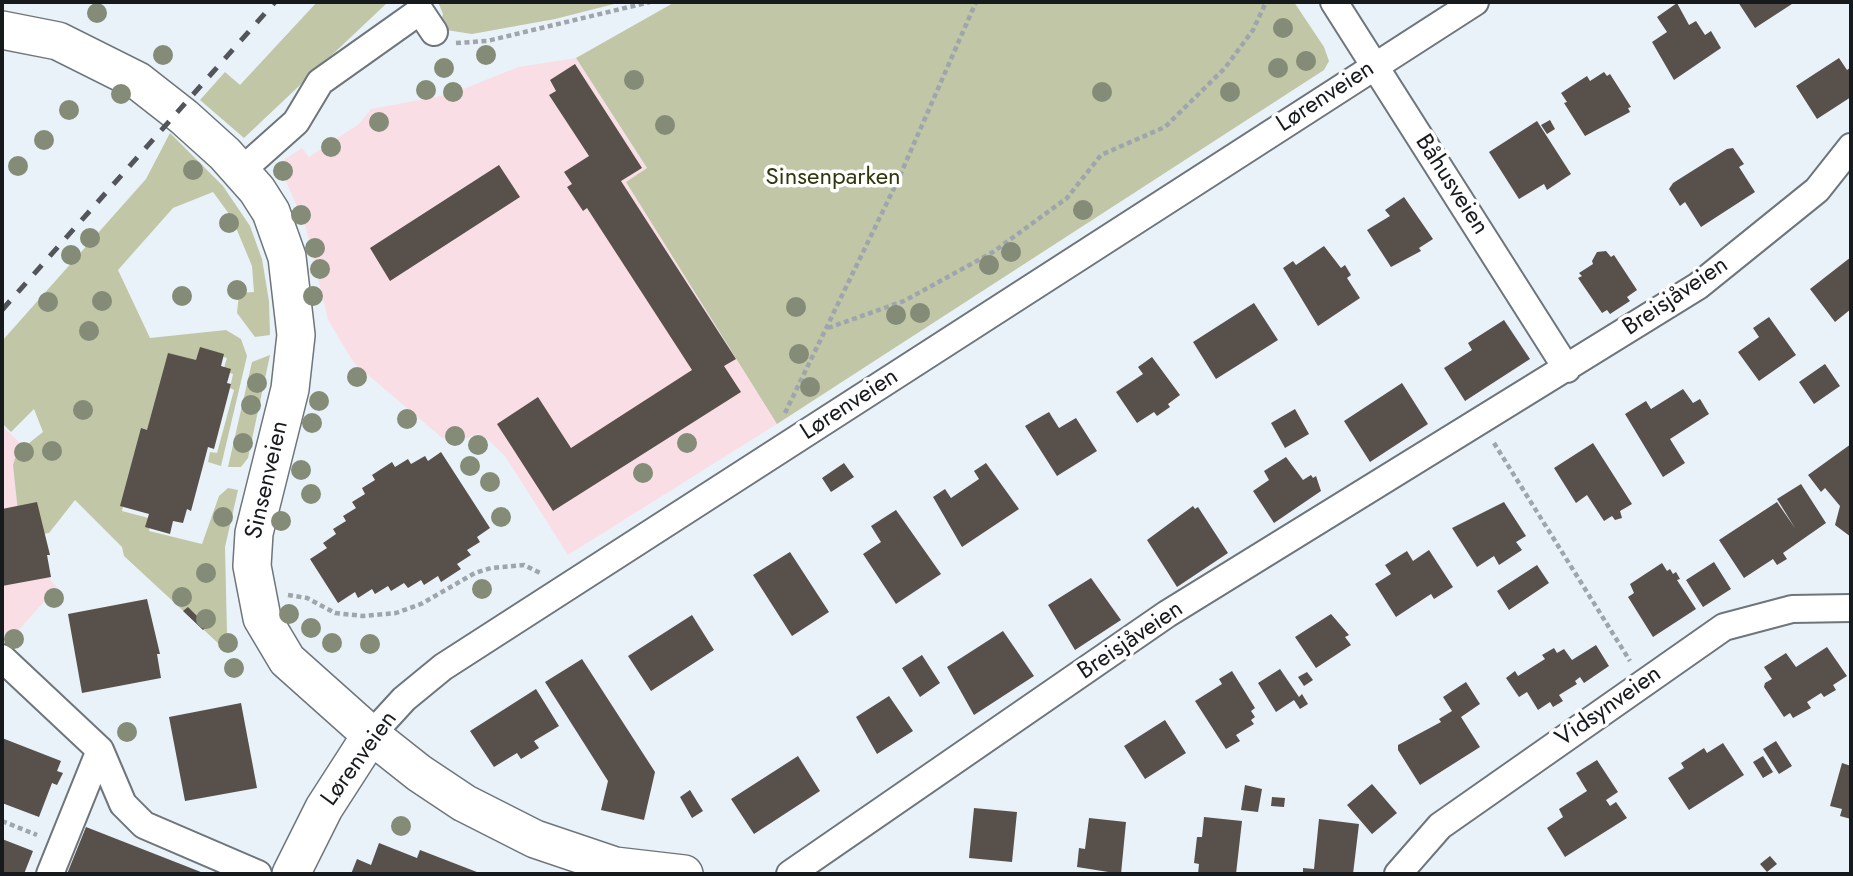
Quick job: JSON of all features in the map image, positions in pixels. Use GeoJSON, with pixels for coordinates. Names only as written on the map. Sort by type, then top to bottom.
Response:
{"type":"FeatureCollection","features":[{"type":"Feature","properties":{"kind":"street","name":"Båhusveien"},"geometry":{"type":"LineString","coordinates":[[1334,2],[1567,369]]}},
{"type":"Feature","properties":{"kind":"street","name":"Lørenveien"},"geometry":{"type":"LineString","coordinates":[[291,874],[334,791],[371,735],[425,681],[1475,2]]}},
{"type":"Feature","properties":{"kind":"street"},"geometry":{"type":"LineString","coordinates":[[242,171],[296,122],[320,82],[420,11],[434,32]]}},
{"type":"Feature","properties":{"kind":"street","name":"Sinsenveien"},"geometry":{"type":"LineString","coordinates":[[2,30],[58,41],[108,64],[184,117],[242,171],[257,190],[280,233],[288,257],[296,335],[289,389],[251,550],[257,600],[269,633],[287,660],[371,735],[419,773],[464,803],[535,839],[615,866],[684,874]]}},
{"type":"Feature","properties":{"kind":"street","name":"Breisjåveien"},"geometry":{"type":"LineString","coordinates":[[790,874],[1167,614],[1698,286],[1817,190],[1851,147]]}},
{"type":"Feature","properties":{"kind":"street","name":"Vidsynveien"},"geometry":{"type":"LineString","coordinates":[[1398,874],[1440,826],[1724,628],[1792,609],[1851,608]]}},
{"type":"Feature","properties":{"kind":"street"},"geometry":{"type":"LineString","coordinates":[[2,658],[100,750],[123,803],[144,825],[258,874]]}},
{"type":"Feature","properties":{"kind":"street"},"geometry":{"type":"LineString","coordinates":[[50,874],[100,750]]}},
{"type":"Feature","properties":{"kind":"path"},"geometry":{"type":"LineString","coordinates":[[434,32],[450,44],[487,41],[650,2]]}},
{"type":"Feature","properties":{"kind":"path"},"geometry":{"type":"LineString","coordinates":[[783,418],[898,180],[976,2]]}},
{"type":"Feature","properties":{"kind":"path"},"geometry":{"type":"LineString","coordinates":[[828,328],[904,302],[993,252],[1067,198],[1101,155],[1165,127],[1225,68],[1253,30],[1266,2]]}},
{"type":"Feature","properties":{"kind":"path"},"geometry":{"type":"LineString","coordinates":[[1481,422],[1644,682]]}},
{"type":"Feature","properties":{"kind":"path"},"geometry":{"type":"LineString","coordinates":[[282,596],[307,598],[335,613],[363,616],[396,613],[421,604],[475,573],[508,565],[524,565],[538,571],[547,578],[556,594]]}},
{"type":"Feature","properties":{"kind":"path"},"geometry":{"type":"LineString","coordinates":[[2,821],[60,845]]}},
{"type":"Feature","properties":{"kind":"shaded area"},"geometry":{"type":"Polygon","coordinates":[[[576,58],[647,169],[626,182],[777,424],[568,555],[505,456],[488,440],[478,434],[453,443],[441,437],[354,363],[328,320],[306,228],[280,167],[285,159],[302,148],[309,157],[359,124],[371,109],[451,94],[518,67],[576,58]]]}},
{"type":"Feature","properties":{"kind":"shaded area"},"geometry":{"type":"Polygon","coordinates":[[[2,426],[20,443],[51,581],[57,587],[10,640],[2,632],[2,426]]]}},
{"type":"Feature","properties":{"kind":"green space"},"geometry":{"type":"Polygon","coordinates":[[[317,2],[388,2],[244,138],[200,100],[225,72],[240,85],[317,2]]]}},
{"type":"Feature","properties":{"kind":"green space"},"geometry":{"type":"Polygon","coordinates":[[[438,2],[622,2],[555,19],[472,34],[446,30],[441,23],[443,14],[438,2]]]}},
{"type":"Feature","properties":{"kind":"green space","name":"Sinsenparken"},"geometry":{"type":"Polygon","coordinates":[[[675,2],[1294,2],[1324,47],[1329,61],[1324,70],[777,424],[626,182],[647,168],[576,58],[675,2]]]}},
{"type":"Feature","properties":{"kind":"green space"},"geometry":{"type":"Polygon","coordinates":[[[170,133],[223,186],[250,226],[262,259],[269,301],[270,335],[255,337],[237,313],[239,293],[254,292],[252,266],[232,218],[213,192],[173,208],[118,270],[150,338],[226,330],[241,339],[247,356],[221,466],[208,462],[210,452],[217,453],[234,390],[230,388],[233,374],[223,371],[227,358],[202,351],[199,363],[148,433],[141,432],[122,511],[152,519],[149,531],[202,544],[219,496],[228,488],[238,490],[225,547],[227,634],[219,644],[124,556],[122,547],[75,500],[49,533],[43,534],[18,512],[13,465],[20,443],[24,447],[43,432],[34,409],[11,432],[2,423],[2,341],[146,179],[170,133]]]}},
{"type":"Feature","properties":{"kind":"green space"},"geometry":{"type":"Polygon","coordinates":[[[270,355],[248,458],[241,467],[228,467],[252,362],[270,355]]]}},
{"type":"Feature","properties":{"kind":"building"},"geometry":{"type":"Polygon","coordinates":[[[1738,2],[1795,2],[1755,28],[1738,2]]]}},
{"type":"Feature","properties":{"kind":"building"},"geometry":{"type":"Polygon","coordinates":[[[1677,3],[1689,25],[1696,21],[1705,35],[1711,31],[1721,48],[1674,80],[1652,42],[1667,32],[1657,17],[1677,3]]]}},
{"type":"Feature","properties":{"kind":"building"},"geometry":{"type":"Polygon","coordinates":[[[1839,58],[1847,70],[1851,67],[1851,97],[1817,119],[1796,86],[1839,58]]]}},
{"type":"Feature","properties":{"kind":"building"},"geometry":{"type":"Polygon","coordinates":[[[575,64],[642,168],[621,181],[736,359],[724,366],[741,392],[553,511],[497,424],[538,397],[571,448],[692,370],[587,208],[583,211],[567,187],[572,184],[564,172],[589,156],[549,95],[556,91],[550,80],[575,64]]]}},
{"type":"Feature","properties":{"kind":"building"},"geometry":{"type":"Polygon","coordinates":[[[1604,72],[1607,76],[1610,74],[1631,107],[1628,108],[1630,112],[1585,136],[1564,103],[1567,102],[1561,93],[1587,76],[1590,81],[1604,72]]]}},
{"type":"Feature","properties":{"kind":"building"},"geometry":{"type":"Polygon","coordinates":[[[1550,120],[1555,129],[1547,134],[1541,125],[1550,120]]]}},
{"type":"Feature","properties":{"kind":"building"},"geometry":{"type":"Polygon","coordinates":[[[1537,121],[1571,174],[1547,190],[1544,184],[1519,199],[1489,152],[1537,121]]]}},
{"type":"Feature","properties":{"kind":"building"},"geometry":{"type":"Polygon","coordinates":[[[1733,148],[1744,164],[1739,167],[1755,192],[1701,227],[1685,202],[1680,206],[1669,189],[1673,183],[1727,149],[1733,148]]]}},
{"type":"Feature","properties":{"kind":"building"},"geometry":{"type":"Polygon","coordinates":[[[499,165],[520,197],[390,281],[370,248],[499,165]]]}},
{"type":"Feature","properties":{"kind":"building"},"geometry":{"type":"Polygon","coordinates":[[[1404,197],[1433,239],[1419,248],[1421,251],[1391,267],[1367,230],[1390,216],[1385,210],[1404,197]]]}},
{"type":"Feature","properties":{"kind":"building"},"geometry":{"type":"Polygon","coordinates":[[[1324,246],[1341,268],[1345,265],[1351,275],[1347,278],[1360,298],[1318,326],[1283,268],[1293,261],[1296,265],[1324,246]]]}},
{"type":"Feature","properties":{"kind":"building"},"geometry":{"type":"Polygon","coordinates":[[[1606,251],[1611,257],[1614,255],[1637,290],[1627,297],[1630,301],[1610,314],[1607,310],[1602,313],[1578,278],[1582,276],[1579,273],[1593,264],[1597,252],[1606,251]]]}},
{"type":"Feature","properties":{"kind":"building"},"geometry":{"type":"Polygon","coordinates":[[[1851,257],[1851,309],[1835,322],[1810,289],[1851,257]]]}},
{"type":"Feature","properties":{"kind":"building"},"geometry":{"type":"Polygon","coordinates":[[[1254,303],[1278,340],[1216,379],[1193,342],[1254,303]]]}},
{"type":"Feature","properties":{"kind":"building"},"geometry":{"type":"Polygon","coordinates":[[[1769,317],[1796,355],[1759,381],[1738,352],[1759,337],[1753,328],[1769,317]]]}},
{"type":"Feature","properties":{"kind":"building"},"geometry":{"type":"Polygon","coordinates":[[[1504,320],[1530,359],[1465,401],[1444,368],[1472,350],[1468,343],[1504,320]]]}},
{"type":"Feature","properties":{"kind":"building"},"geometry":{"type":"Polygon","coordinates":[[[200,347],[224,354],[221,366],[231,369],[227,383],[231,384],[214,449],[208,447],[191,511],[187,509],[183,523],[173,521],[170,534],[145,527],[149,514],[120,506],[141,428],[147,430],[168,353],[196,360],[200,347]]]}},
{"type":"Feature","properties":{"kind":"building"},"geometry":{"type":"Polygon","coordinates":[[[1152,357],[1180,395],[1168,404],[1170,407],[1157,416],[1154,412],[1137,423],[1116,392],[1143,374],[1138,367],[1152,357]]]}},
{"type":"Feature","properties":{"kind":"building"},"geometry":{"type":"Polygon","coordinates":[[[1825,364],[1840,386],[1814,404],[1799,382],[1825,364]]]}},
{"type":"Feature","properties":{"kind":"building"},"geometry":{"type":"Polygon","coordinates":[[[1402,383],[1428,424],[1370,462],[1344,421],[1402,383]]]}},
{"type":"Feature","properties":{"kind":"building"},"geometry":{"type":"Polygon","coordinates":[[[1683,389],[1693,403],[1700,399],[1709,414],[1670,439],[1685,463],[1663,477],[1625,414],[1646,401],[1651,409],[1683,389]]]}},
{"type":"Feature","properties":{"kind":"building"},"geometry":{"type":"Polygon","coordinates":[[[1295,409],[1309,434],[1285,448],[1271,423],[1295,409]]]}},
{"type":"Feature","properties":{"kind":"building"},"geometry":{"type":"Polygon","coordinates":[[[1049,412],[1059,428],[1076,418],[1097,451],[1057,476],[1025,426],[1049,412]]]}},
{"type":"Feature","properties":{"kind":"building"},"geometry":{"type":"Polygon","coordinates":[[[1593,443],[1632,504],[1620,511],[1622,518],[1615,520],[1612,516],[1604,521],[1587,495],[1576,503],[1554,468],[1593,443]]]}},
{"type":"Feature","properties":{"kind":"building"},"geometry":{"type":"Polygon","coordinates":[[[1851,444],[1851,537],[1835,525],[1840,506],[1825,488],[1821,492],[1808,475],[1851,444]]]}},
{"type":"Feature","properties":{"kind":"building"},"geometry":{"type":"Polygon","coordinates":[[[441,452],[490,528],[477,537],[480,542],[467,550],[471,555],[457,564],[461,569],[441,582],[438,576],[424,585],[421,580],[408,588],[404,583],[391,591],[388,586],[375,594],[372,589],[358,598],[355,592],[338,603],[310,559],[327,548],[323,543],[336,534],[333,529],[346,521],[343,516],[356,508],[352,502],[365,494],[362,488],[375,480],[372,475],[392,462],[395,467],[408,459],[411,464],[425,456],[428,461],[441,452]]]}},
{"type":"Feature","properties":{"kind":"building"},"geometry":{"type":"Polygon","coordinates":[[[1286,457],[1303,480],[1311,475],[1313,478],[1316,476],[1321,491],[1274,523],[1253,491],[1269,480],[1264,471],[1286,457]]]}},
{"type":"Feature","properties":{"kind":"building"},"geometry":{"type":"Polygon","coordinates":[[[844,463],[854,477],[831,492],[822,478],[844,463]]]}},
{"type":"Feature","properties":{"kind":"building"},"geometry":{"type":"Polygon","coordinates":[[[986,463],[1019,509],[962,547],[933,497],[945,489],[951,498],[979,479],[974,471],[986,463]]]}},
{"type":"Feature","properties":{"kind":"building"},"geometry":{"type":"Polygon","coordinates":[[[1801,484],[1826,523],[1783,553],[1787,559],[1777,565],[1773,559],[1744,578],[1719,540],[1777,502],[1795,528],[1777,499],[1801,484]]]}},
{"type":"Feature","properties":{"kind":"building"},"geometry":{"type":"Polygon","coordinates":[[[37,502],[50,555],[47,555],[51,577],[2,586],[2,509],[37,502]]]}},
{"type":"Feature","properties":{"kind":"building"},"geometry":{"type":"Polygon","coordinates":[[[1504,502],[1526,536],[1516,542],[1522,550],[1499,565],[1494,556],[1477,567],[1452,528],[1504,502]]]}},
{"type":"Feature","properties":{"kind":"building"},"geometry":{"type":"Polygon","coordinates":[[[1193,506],[1195,509],[1198,507],[1228,553],[1177,587],[1147,540],[1193,506]]]}},
{"type":"Feature","properties":{"kind":"building"},"geometry":{"type":"Polygon","coordinates":[[[896,510],[941,574],[896,604],[863,554],[881,542],[871,526],[896,510]]]}},
{"type":"Feature","properties":{"kind":"building"},"geometry":{"type":"Polygon","coordinates":[[[1429,550],[1453,587],[1434,599],[1431,594],[1396,617],[1375,584],[1391,574],[1385,565],[1407,551],[1413,561],[1429,550]]]}},
{"type":"Feature","properties":{"kind":"building"},"geometry":{"type":"Polygon","coordinates":[[[790,552],[829,612],[792,636],[753,575],[790,552]]]}},
{"type":"Feature","properties":{"kind":"building"},"geometry":{"type":"Polygon","coordinates":[[[1714,562],[1731,589],[1703,607],[1686,580],[1714,562]]]}},
{"type":"Feature","properties":{"kind":"building"},"geometry":{"type":"Polygon","coordinates":[[[1662,563],[1667,571],[1670,569],[1673,574],[1676,572],[1680,579],[1677,580],[1696,609],[1653,637],[1628,597],[1634,593],[1630,584],[1662,563]]]}},
{"type":"Feature","properties":{"kind":"building"},"geometry":{"type":"Polygon","coordinates":[[[1537,565],[1549,583],[1509,610],[1497,591],[1537,565]]]}},
{"type":"Feature","properties":{"kind":"building"},"geometry":{"type":"Polygon","coordinates":[[[1091,578],[1121,620],[1075,650],[1048,605],[1091,578]]]}},
{"type":"Feature","properties":{"kind":"building"},"geometry":{"type":"Polygon","coordinates":[[[147,599],[160,654],[157,654],[161,678],[82,693],[68,614],[147,599]]]}},
{"type":"Feature","properties":{"kind":"building"},"geometry":{"type":"Polygon","coordinates":[[[188,607],[207,626],[203,630],[183,611],[188,607]]]}},
{"type":"Feature","properties":{"kind":"building"},"geometry":{"type":"Polygon","coordinates":[[[1331,614],[1349,635],[1345,637],[1351,645],[1316,668],[1295,637],[1331,614]]]}},
{"type":"Feature","properties":{"kind":"building"},"geometry":{"type":"Polygon","coordinates":[[[692,615],[714,650],[651,691],[628,656],[692,615]]]}},
{"type":"Feature","properties":{"kind":"building"},"geometry":{"type":"Polygon","coordinates":[[[1003,631],[1034,676],[974,715],[947,667],[1003,631]]]}},
{"type":"Feature","properties":{"kind":"building"},"geometry":{"type":"Polygon","coordinates":[[[1596,645],[1609,666],[1584,683],[1580,677],[1575,681],[1577,684],[1559,695],[1563,701],[1553,707],[1550,702],[1538,710],[1527,692],[1519,697],[1506,678],[1515,671],[1518,676],[1545,659],[1542,655],[1554,648],[1557,653],[1564,649],[1572,660],[1596,645]]]}},
{"type":"Feature","properties":{"kind":"building"},"geometry":{"type":"Polygon","coordinates":[[[1827,647],[1847,676],[1833,685],[1836,690],[1824,697],[1821,693],[1807,702],[1811,708],[1793,718],[1790,713],[1784,717],[1764,687],[1765,683],[1772,679],[1764,667],[1786,653],[1796,667],[1827,647]]]}},
{"type":"Feature","properties":{"kind":"building"},"geometry":{"type":"Polygon","coordinates":[[[922,655],[940,683],[920,697],[902,668],[922,655]]]}},
{"type":"Feature","properties":{"kind":"building"},"geometry":{"type":"Polygon","coordinates":[[[582,659],[655,772],[644,820],[601,810],[608,781],[545,682],[582,659]]]}},
{"type":"Feature","properties":{"kind":"building"},"geometry":{"type":"Polygon","coordinates":[[[1280,669],[1299,697],[1302,694],[1308,704],[1300,709],[1294,700],[1276,712],[1258,683],[1280,669]]]}},
{"type":"Feature","properties":{"kind":"building"},"geometry":{"type":"Polygon","coordinates":[[[1232,671],[1255,708],[1251,711],[1255,717],[1251,720],[1254,724],[1236,735],[1240,741],[1226,749],[1195,701],[1222,684],[1219,679],[1232,671]]]}},
{"type":"Feature","properties":{"kind":"building"},"geometry":{"type":"Polygon","coordinates":[[[1307,672],[1313,680],[1304,686],[1298,677],[1307,672]]]}},
{"type":"Feature","properties":{"kind":"building"},"geometry":{"type":"Polygon","coordinates":[[[1466,682],[1480,704],[1461,717],[1480,747],[1420,785],[1398,750],[1398,745],[1441,722],[1439,719],[1452,711],[1443,697],[1466,682]]]}},
{"type":"Feature","properties":{"kind":"building"},"geometry":{"type":"Polygon","coordinates":[[[536,689],[559,726],[534,741],[539,748],[521,759],[517,753],[494,767],[470,731],[536,689]]]}},
{"type":"Feature","properties":{"kind":"building"},"geometry":{"type":"Polygon","coordinates":[[[889,696],[913,731],[877,754],[856,717],[889,696]]]}},
{"type":"Feature","properties":{"kind":"building"},"geometry":{"type":"Polygon","coordinates":[[[241,703],[257,788],[185,801],[169,717],[241,703]]]}},
{"type":"Feature","properties":{"kind":"building"},"geometry":{"type":"Polygon","coordinates":[[[1165,720],[1186,753],[1145,779],[1124,746],[1165,720]]]}},
{"type":"Feature","properties":{"kind":"building"},"geometry":{"type":"Polygon","coordinates":[[[2,738],[61,761],[57,771],[63,773],[57,785],[52,783],[39,817],[2,803],[2,738]]]}},
{"type":"Feature","properties":{"kind":"building"},"geometry":{"type":"Polygon","coordinates":[[[1776,741],[1792,766],[1779,774],[1763,749],[1776,741]]]}},
{"type":"Feature","properties":{"kind":"building"},"geometry":{"type":"Polygon","coordinates":[[[1723,743],[1744,775],[1689,810],[1668,778],[1684,768],[1681,763],[1704,748],[1707,753],[1723,743]]]}},
{"type":"Feature","properties":{"kind":"building"},"geometry":{"type":"Polygon","coordinates":[[[798,756],[820,791],[754,834],[731,799],[798,756]]]}},
{"type":"Feature","properties":{"kind":"building"},"geometry":{"type":"Polygon","coordinates":[[[1763,756],[1773,772],[1763,778],[1753,762],[1763,756]]]}},
{"type":"Feature","properties":{"kind":"building"},"geometry":{"type":"Polygon","coordinates":[[[1597,760],[1618,792],[1606,800],[1610,806],[1616,802],[1627,818],[1565,857],[1547,828],[1563,817],[1559,809],[1587,791],[1576,773],[1597,760]]]}},
{"type":"Feature","properties":{"kind":"building"},"geometry":{"type":"Polygon","coordinates":[[[1842,763],[1851,766],[1851,819],[1840,816],[1842,809],[1830,806],[1842,763]]]}},
{"type":"Feature","properties":{"kind":"building"},"geometry":{"type":"Polygon","coordinates":[[[1372,784],[1397,813],[1372,834],[1347,805],[1372,784]]]}},
{"type":"Feature","properties":{"kind":"building"},"geometry":{"type":"Polygon","coordinates":[[[1245,785],[1262,789],[1258,812],[1241,810],[1245,785]]]}},
{"type":"Feature","properties":{"kind":"building"},"geometry":{"type":"Polygon","coordinates":[[[690,790],[703,811],[692,818],[680,797],[690,790]]]}},
{"type":"Feature","properties":{"kind":"building"},"geometry":{"type":"Polygon","coordinates":[[[1272,797],[1285,798],[1284,807],[1271,806],[1272,797]]]}},
{"type":"Feature","properties":{"kind":"building"},"geometry":{"type":"Polygon","coordinates":[[[974,808],[1017,812],[1012,862],[969,858],[974,808]]]}},
{"type":"Feature","properties":{"kind":"building"},"geometry":{"type":"Polygon","coordinates":[[[1204,817],[1242,821],[1236,874],[1198,874],[1199,864],[1194,863],[1197,837],[1202,837],[1204,817]]]}},
{"type":"Feature","properties":{"kind":"building"},"geometry":{"type":"Polygon","coordinates":[[[1089,818],[1126,822],[1121,874],[1077,867],[1079,848],[1085,849],[1089,818]]]}},
{"type":"Feature","properties":{"kind":"building"},"geometry":{"type":"Polygon","coordinates":[[[1319,819],[1359,824],[1353,874],[1303,874],[1303,868],[1314,869],[1319,819]]]}},
{"type":"Feature","properties":{"kind":"building"},"geometry":{"type":"Polygon","coordinates":[[[86,827],[206,874],[67,874],[86,827]]]}},
{"type":"Feature","properties":{"kind":"building"},"geometry":{"type":"Polygon","coordinates":[[[2,839],[33,851],[24,874],[2,874],[2,839]]]}},
{"type":"Feature","properties":{"kind":"building"},"geometry":{"type":"Polygon","coordinates":[[[379,843],[417,858],[420,850],[482,874],[351,874],[357,859],[371,865],[379,843]]]}},
{"type":"Feature","properties":{"kind":"building"},"geometry":{"type":"Polygon","coordinates":[[[1770,856],[1777,864],[1767,872],[1760,864],[1770,856]]]}},
{"type":"Feature","properties":{"kind":"railway"},"geometry":{"type":"LineString","coordinates":[[2,310],[275,2]]}}]}
